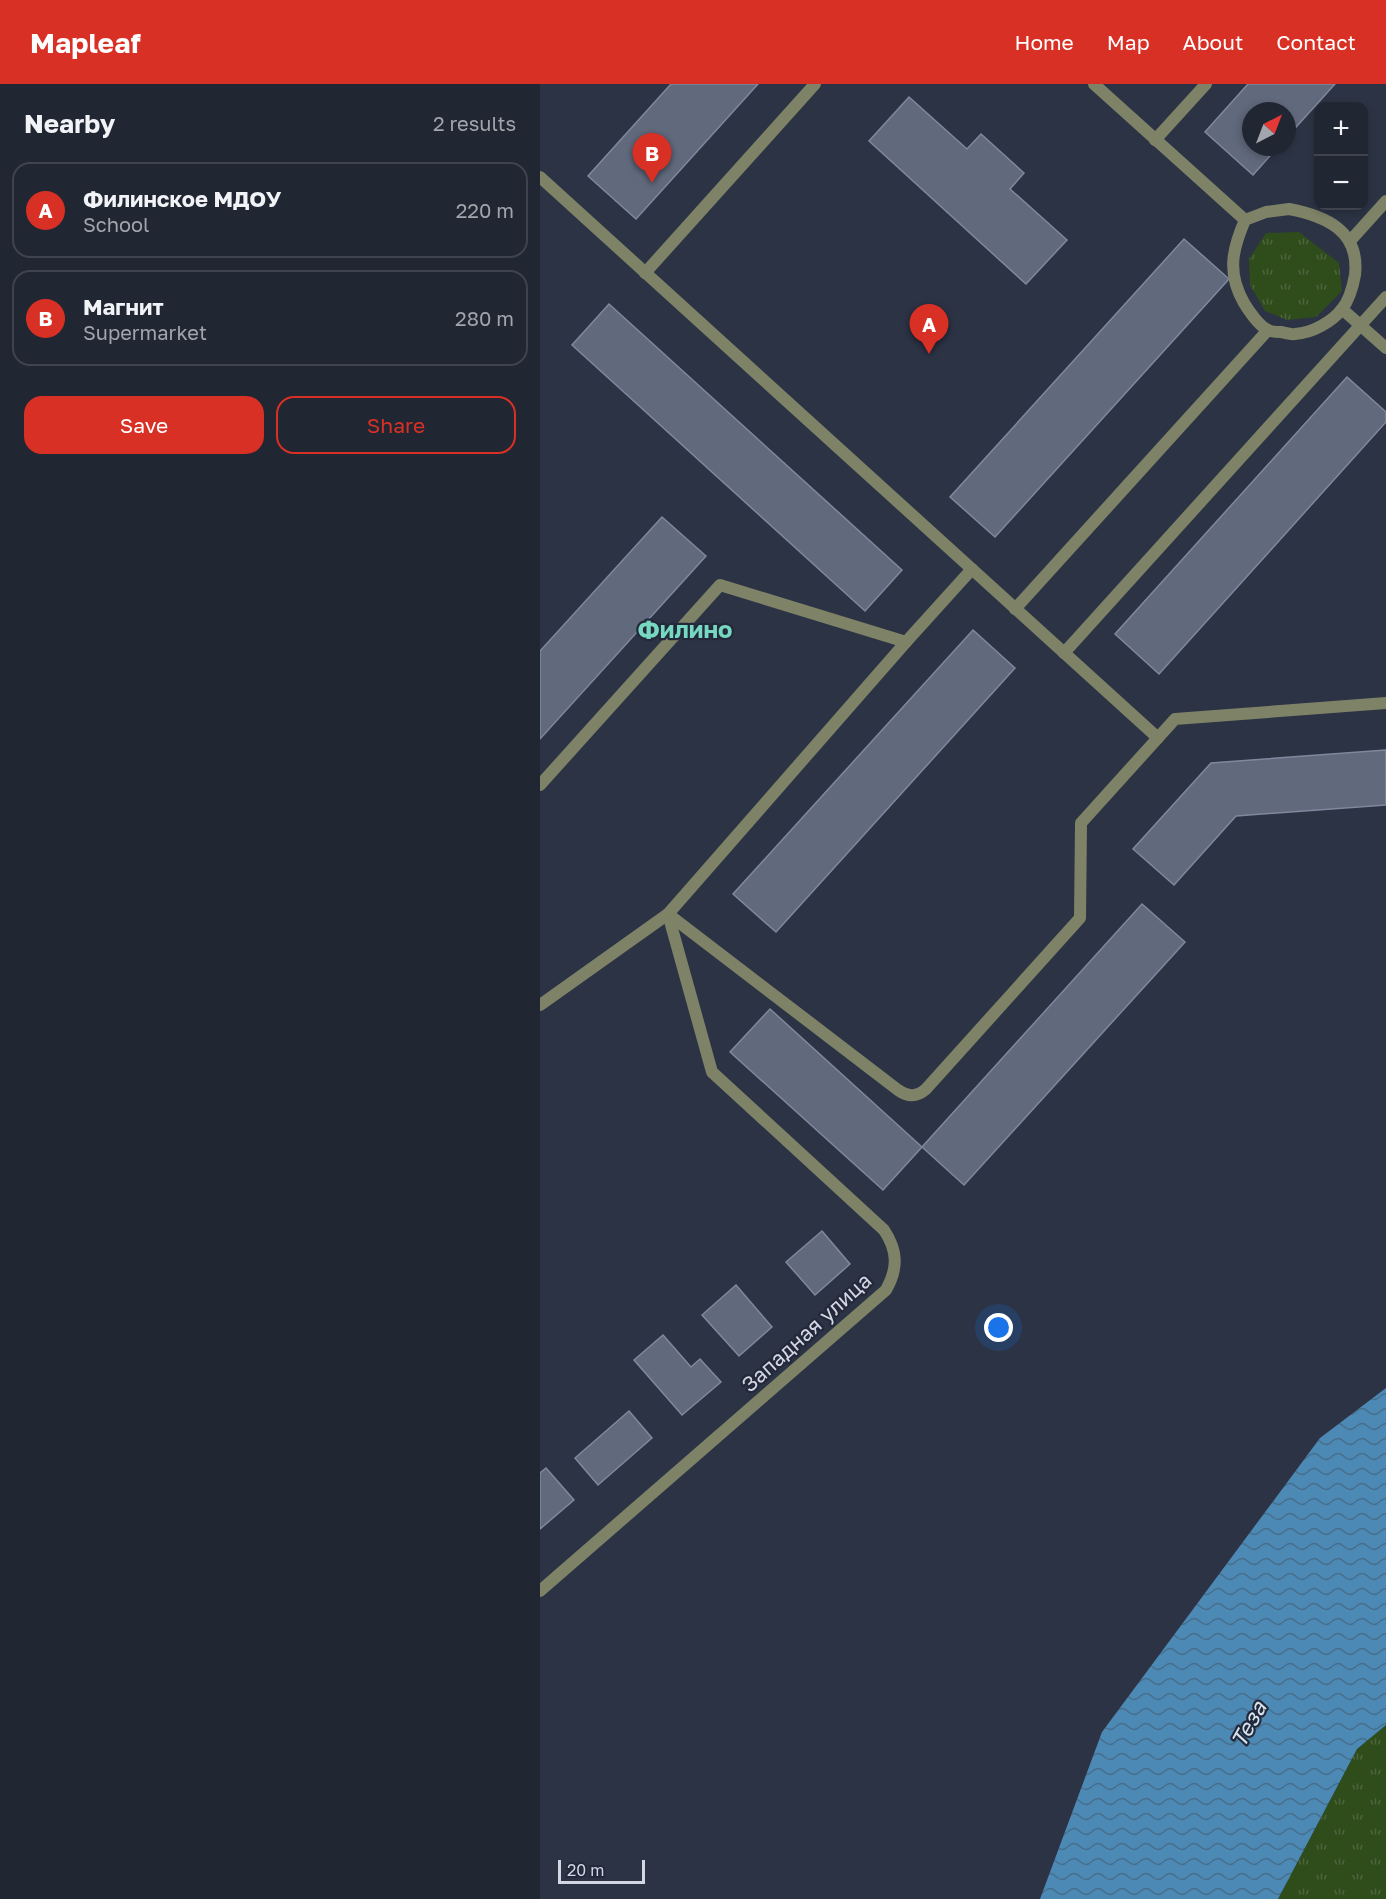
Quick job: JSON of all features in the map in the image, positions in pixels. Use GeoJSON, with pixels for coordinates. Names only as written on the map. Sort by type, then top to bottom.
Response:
{"type":"FeatureCollection","features":[{"type":"Feature","properties":{"kind":"street"},"geometry":{"type":"LineString","coordinates":[[645,273],[814,84]]}},
{"type":"Feature","properties":{"kind":"street"},"geometry":{"type":"LineString","coordinates":[[1096,84],[1245,220]]}},
{"type":"Feature","properties":{"kind":"street"},"geometry":{"type":"LineString","coordinates":[[1155,140],[1206,84]]}},
{"type":"Feature","properties":{"kind":"street"},"geometry":{"type":"LineString","coordinates":[[540,177],[1158,738]]}},
{"type":"Feature","properties":{"kind":"street"},"geometry":{"type":"LineString","coordinates":[[1350,241],[1386,201]]}},
{"type":"Feature","properties":{"kind":"street"},"geometry":{"type":"LineString","coordinates":[[1290,209],[1312,213],[1333,224],[1350,241],[1356,264],[1353,288],[1342,309],[1322,326],[1295,334],[1268,330],[1250,314],[1238,292],[1233,268],[1235,243],[1245,220],[1266,212],[1290,209]]}},
{"type":"Feature","properties":{"kind":"street"},"geometry":{"type":"LineString","coordinates":[[1064,652],[1386,297]]}},
{"type":"Feature","properties":{"kind":"street"},"geometry":{"type":"LineString","coordinates":[[1342,309],[1386,348]]}},
{"type":"Feature","properties":{"kind":"street"},"geometry":{"type":"LineString","coordinates":[[1015,609],[1268,330]]}},
{"type":"Feature","properties":{"kind":"street"},"geometry":{"type":"LineString","coordinates":[[540,1005],[669,914],[972,569]]}},
{"type":"Feature","properties":{"kind":"street"},"geometry":{"type":"LineString","coordinates":[[540,785],[720,585],[906,642]]}},
{"type":"Feature","properties":{"kind":"street"},"geometry":{"type":"LineString","coordinates":[[669,914],[898,1090],[909,1095],[916,1095],[926,1089],[1080,918],[1081,823],[1175,719],[1386,703]]}},
{"type":"Feature","properties":{"kind":"street","name":"Западная улица"},"geometry":{"type":"LineString","coordinates":[[540,1591],[886,1290],[896,1266],[896,1253],[884,1230],[712,1072],[669,914]]}},
{"type":"Feature","properties":{"kind":"green space"},"geometry":{"type":"Polygon","coordinates":[[[1299,232],[1339,263],[1342,291],[1316,317],[1287,320],[1265,311],[1250,285],[1249,259],[1266,233],[1299,232]]]}},
{"type":"Feature","properties":{"kind":"green space"},"geometry":{"type":"Polygon","coordinates":[[[1386,1725],[1386,1899],[1278,1899],[1357,1749],[1386,1725]]]}},
{"type":"Feature","properties":{"kind":"water","name":"Теза"},"geometry":{"type":"Polygon","coordinates":[[[1386,1388],[1386,1725],[1357,1749],[1278,1899],[1040,1899],[1102,1732],[1320,1438],[1386,1388]]]}},
{"type":"Feature","properties":{"kind":"building"},"geometry":{"type":"Polygon","coordinates":[[[671,84],[758,84],[636,219],[588,176],[671,84]]]}},
{"type":"Feature","properties":{"kind":"building"},"geometry":{"type":"Polygon","coordinates":[[[1248,84],[1335,84],[1319,102],[1314,102],[1314,107],[1296,127],[1296,102],[1242,102],[1242,156],[1270,156],[1253,175],[1205,132],[1248,84]]]}},
{"type":"Feature","properties":{"kind":"building"},"geometry":{"type":"Polygon","coordinates":[[[909,97],[967,149],[981,134],[1024,173],[1010,189],[1067,240],[1026,284],[869,141],[909,97]]]}},
{"type":"Feature","properties":{"kind":"building"},"geometry":{"type":"Polygon","coordinates":[[[1184,239],[1229,279],[995,537],[950,497],[1184,239]]]}},
{"type":"Feature","properties":{"kind":"building"},"geometry":{"type":"Polygon","coordinates":[[[609,304],[902,570],[865,611],[572,345],[609,304]]]}},
{"type":"Feature","properties":{"kind":"building"},"geometry":{"type":"Polygon","coordinates":[[[1347,377],[1386,412],[1386,422],[1159,674],[1115,634],[1347,377]]]}},
{"type":"Feature","properties":{"kind":"building"},"geometry":{"type":"Polygon","coordinates":[[[662,517],[706,556],[540,739],[540,651],[662,517]]]}},
{"type":"Feature","properties":{"kind":"building"},"geometry":{"type":"Polygon","coordinates":[[[973,630],[1015,668],[776,932],[733,894],[973,630]]]}},
{"type":"Feature","properties":{"kind":"building"},"geometry":{"type":"Polygon","coordinates":[[[1386,750],[1386,805],[1236,816],[1174,885],[1133,849],[1211,763],[1386,750]]]}},
{"type":"Feature","properties":{"kind":"building"},"geometry":{"type":"Polygon","coordinates":[[[1142,904],[1185,942],[964,1185],[922,1147],[1142,904]]]}},
{"type":"Feature","properties":{"kind":"building"},"geometry":{"type":"Polygon","coordinates":[[[770,1009],[922,1147],[883,1190],[730,1052],[770,1009]]]}},
{"type":"Feature","properties":{"kind":"building"},"geometry":{"type":"Polygon","coordinates":[[[822,1231],[850,1264],[815,1295],[786,1262],[822,1231]]]}},
{"type":"Feature","properties":{"kind":"building"},"geometry":{"type":"Polygon","coordinates":[[[736,1285],[772,1327],[739,1356],[702,1315],[736,1285]]]}},
{"type":"Feature","properties":{"kind":"building"},"geometry":{"type":"Polygon","coordinates":[[[663,1335],[691,1367],[700,1359],[721,1382],[682,1415],[634,1360],[663,1335]]]}},
{"type":"Feature","properties":{"kind":"building"},"geometry":{"type":"Polygon","coordinates":[[[629,1411],[652,1438],[598,1485],[575,1458],[629,1411]]]}},
{"type":"Feature","properties":{"kind":"building"},"geometry":{"type":"Polygon","coordinates":[[[546,1468],[574,1500],[540,1529],[540,1473],[546,1468]]]}},
{"type":"Feature","properties":{"kind":"place","name":"Магнит"},"geometry":{"type":"Point","coordinates":[652,183]}},
{"type":"Feature","properties":{"kind":"place","name":"Филинское МДОУ"},"geometry":{"type":"Point","coordinates":[929,354]}},
{"type":"Feature","properties":{"kind":"district","name":"Филино"},"geometry":{"type":"Point","coordinates":[685,628]}}]}
